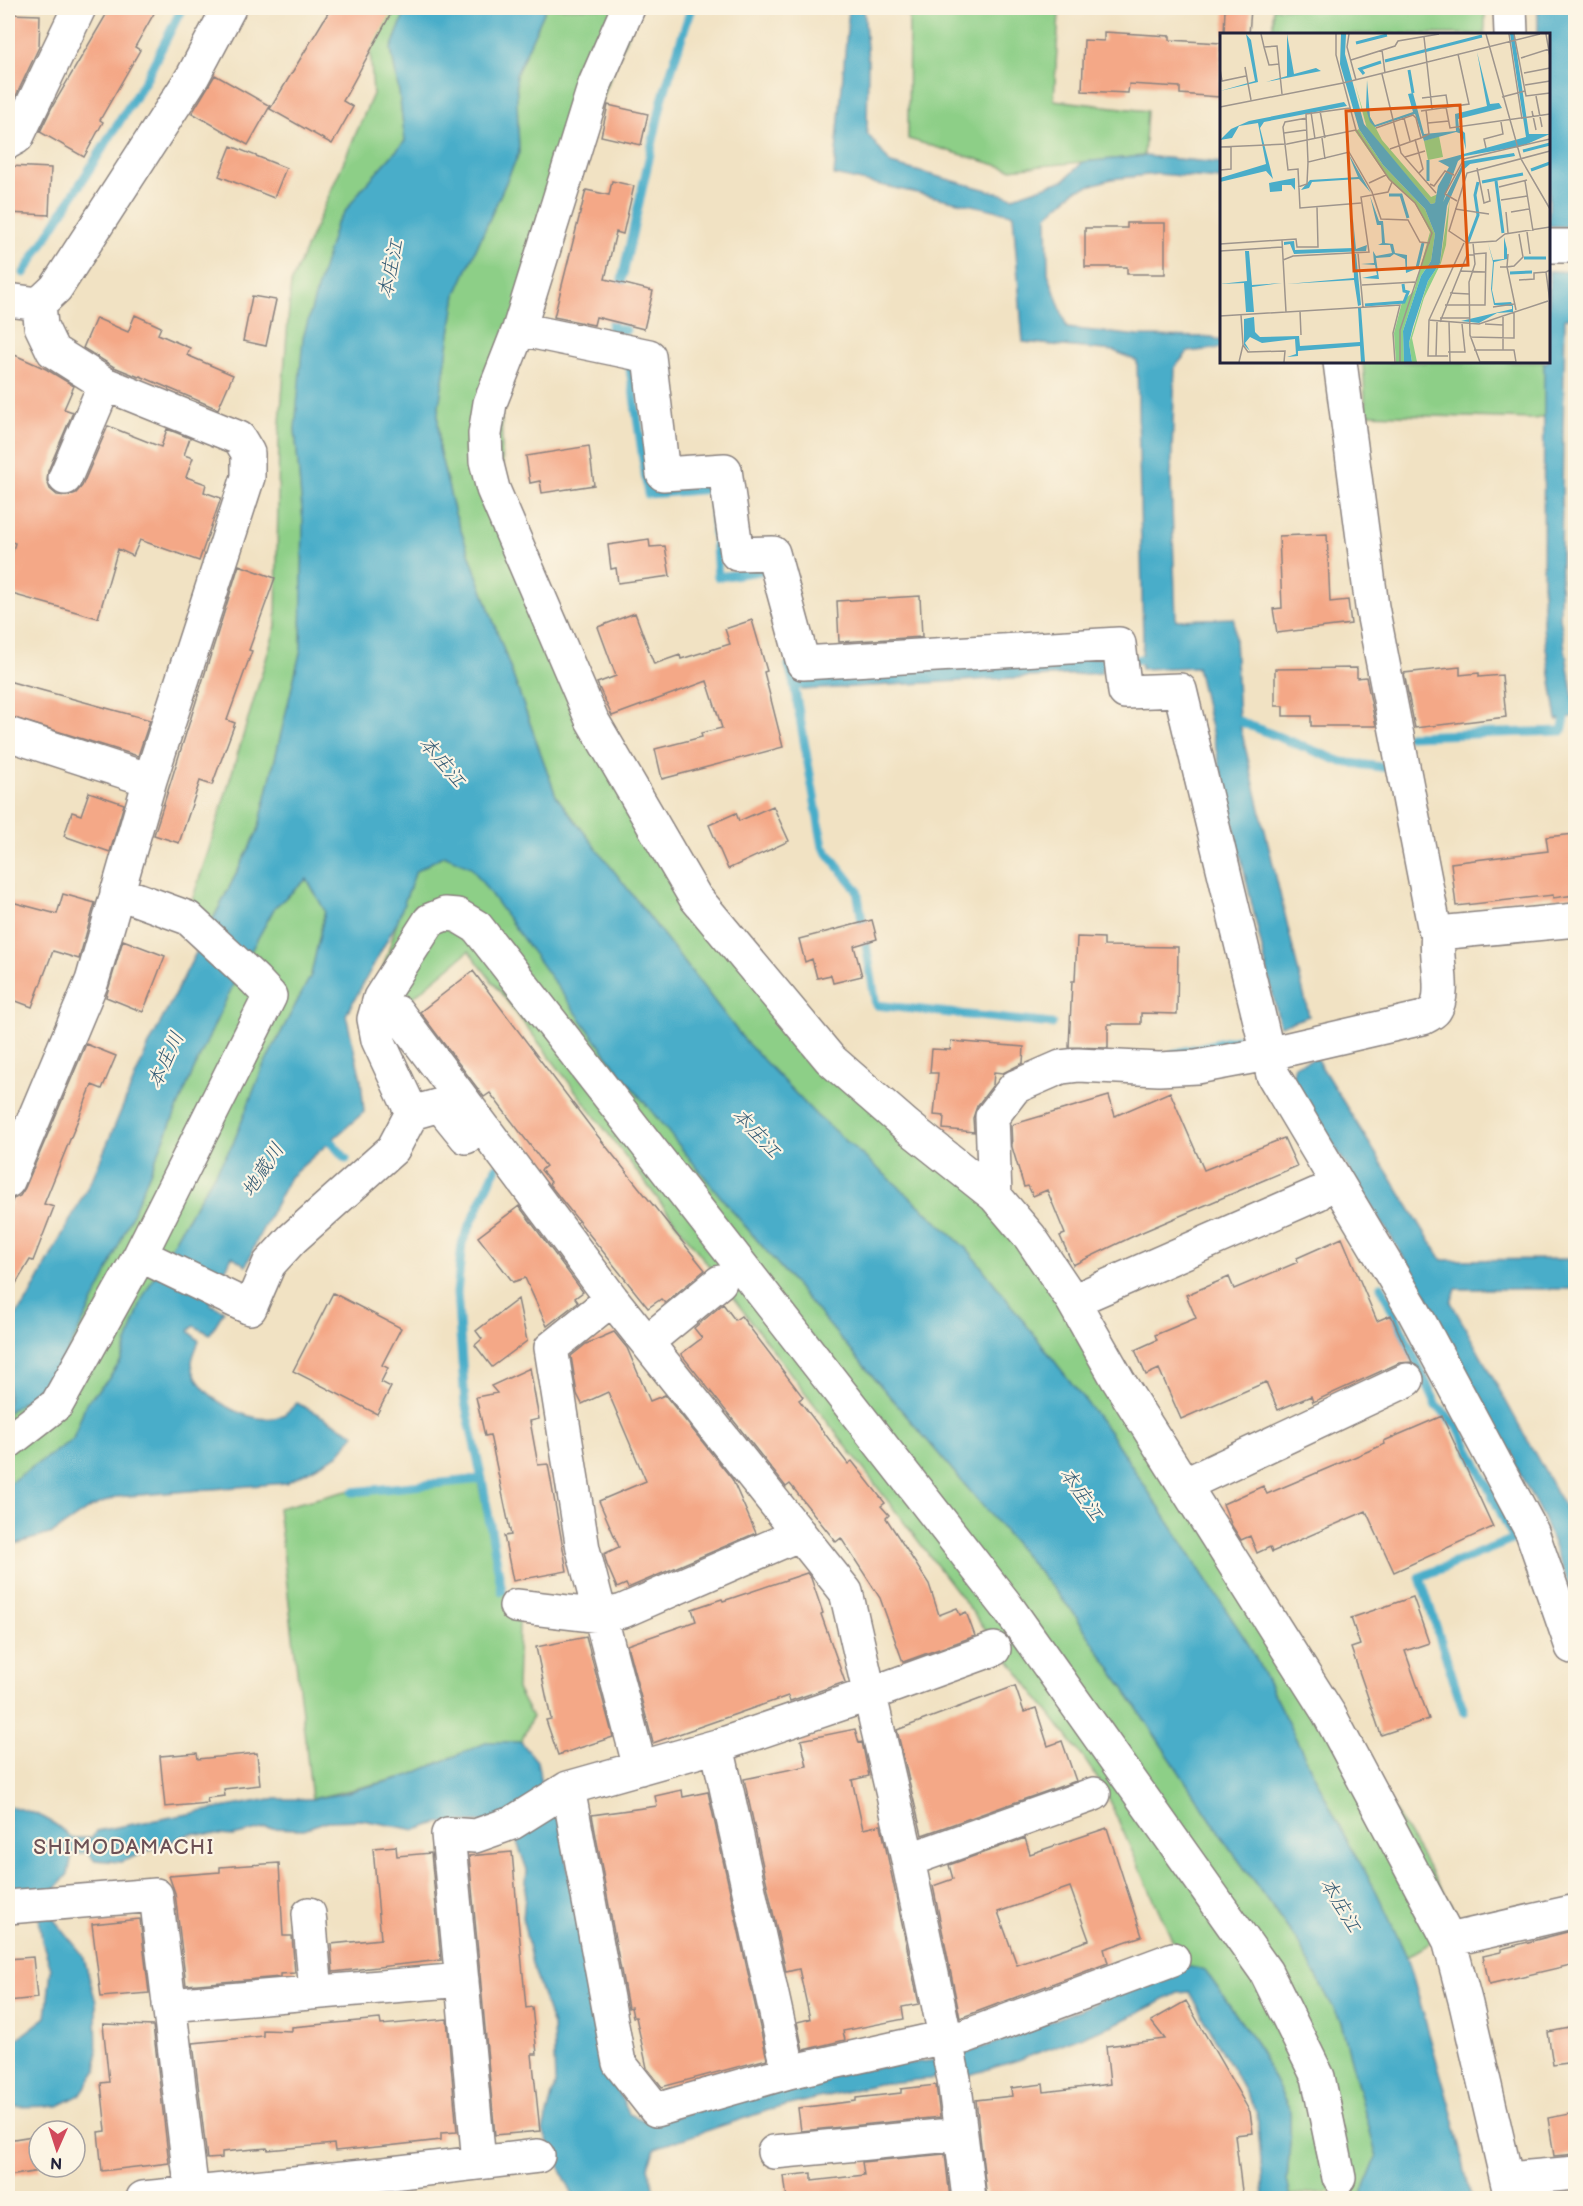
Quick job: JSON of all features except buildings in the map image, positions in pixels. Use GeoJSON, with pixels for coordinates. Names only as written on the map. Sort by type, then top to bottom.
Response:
{"type":"FeatureCollection","features":[{"type":"Feature","properties":{"kind":"street"},"geometry":{"type":"LineString","coordinates":[[8,142],[16,137],[79,8]]}},
{"type":"Feature","properties":{"kind":"street"},"geometry":{"type":"LineString","coordinates":[[8,1180],[92,981],[150,780],[248,477],[248,453],[239,438],[105,384],[53,351],[41,326],[23,302],[56,288],[193,76],[229,8]]}},
{"type":"Feature","properties":{"kind":"street"},"geometry":{"type":"LineString","coordinates":[[628,8],[595,84],[519,329],[490,403],[485,434],[486,461],[493,489],[592,720],[695,897],[830,1059],[995,1196],[1030,1237],[1073,1301],[1118,1380],[1329,1714],[1449,1940],[1509,2189],[1575,2173]]}},
{"type":"Feature","properties":{"kind":"street"},"geometry":{"type":"LineString","coordinates":[[1510,8],[1511,33]]}},
{"type":"Feature","properties":{"kind":"street"},"geometry":{"type":"LineString","coordinates":[[1550,246],[1575,246]]}},
{"type":"Feature","properties":{"kind":"street"},"geometry":{"type":"LineString","coordinates":[[519,329],[649,356],[663,474],[725,470],[737,554],[773,553],[803,663],[1119,644],[1125,692],[1180,690],[1273,1075],[1412,1308],[1532,1532],[1572,1647],[1575,1646]]}},
{"type":"Feature","properties":{"kind":"street"},"geometry":{"type":"LineString","coordinates":[[995,1196],[992,1117],[1015,1087],[1061,1067],[1078,1065],[1159,1069],[1197,1067],[1267,1054],[1423,1018],[1435,1009],[1440,993],[1435,945],[1437,933],[1372,607],[1340,363]]}},
{"type":"Feature","properties":{"kind":"street"},"geometry":{"type":"LineString","coordinates":[[65,478],[105,384]]}},
{"type":"Feature","properties":{"kind":"street"},"geometry":{"type":"LineString","coordinates":[[8,734],[150,780]]}},
{"type":"Feature","properties":{"kind":"street"},"geometry":{"type":"LineString","coordinates":[[8,1442],[57,1404],[140,1256],[270,996],[188,918],[117,892]]}},
{"type":"Feature","properties":{"kind":"street"},"geometry":{"type":"LineString","coordinates":[[412,1113],[378,1040],[374,1019],[380,998],[430,920],[445,914],[458,915],[477,927],[1006,1605],[1266,1972],[1318,2078],[1340,2178]]}},
{"type":"Feature","properties":{"kind":"street"},"geometry":{"type":"LineString","coordinates":[[1437,933],[1575,920]]}},
{"type":"Feature","properties":{"kind":"street"},"geometry":{"type":"LineString","coordinates":[[397,1012],[612,1299],[846,1592],[908,1860],[949,2055],[969,2199]]}},
{"type":"Feature","properties":{"kind":"street"},"geometry":{"type":"LineString","coordinates":[[140,1256],[250,1308],[269,1264],[292,1239],[393,1149],[412,1113],[440,1105],[482,1157],[499,1148]]}},
{"type":"Feature","properties":{"kind":"street"},"geometry":{"type":"LineString","coordinates":[[1073,1301],[1317,1194]]}},
{"type":"Feature","properties":{"kind":"street"},"geometry":{"type":"LineString","coordinates":[[647,1342],[720,1282]]}},
{"type":"Feature","properties":{"kind":"street"},"geometry":{"type":"LineString","coordinates":[[612,1299],[551,1348],[583,1549],[640,1768]]}},
{"type":"Feature","properties":{"kind":"street"},"geometry":{"type":"LineString","coordinates":[[1184,1485],[1407,1380]]}},
{"type":"Feature","properties":{"kind":"street"},"geometry":{"type":"LineString","coordinates":[[516,1606],[601,1616],[623,1611],[800,1534]]}},
{"type":"Feature","properties":{"kind":"street"},"geometry":{"type":"LineString","coordinates":[[479,2162],[448,1834],[475,1836],[512,1823],[559,1794],[717,1746],[994,1649]]}},
{"type":"Feature","properties":{"kind":"street"},"geometry":{"type":"LineString","coordinates":[[717,1746],[789,2072]]}},
{"type":"Feature","properties":{"kind":"street"},"geometry":{"type":"LineString","coordinates":[[559,1794],[619,2063],[656,2110],[789,2072],[949,2055],[964,2037],[1173,1959]]}},
{"type":"Feature","properties":{"kind":"street"},"geometry":{"type":"LineString","coordinates":[[908,1860],[1095,1794]]}},
{"type":"Feature","properties":{"kind":"street"},"geometry":{"type":"LineString","coordinates":[[16,1907],[156,1895],[169,2005],[169,2197],[385,2186],[479,2162],[538,2156]]}},
{"type":"Feature","properties":{"kind":"street"},"geometry":{"type":"LineString","coordinates":[[1449,1940],[1575,1911]]}},
{"type":"Feature","properties":{"kind":"street"},"geometry":{"type":"LineString","coordinates":[[309,1914],[316,1992]]}},
{"type":"Feature","properties":{"kind":"street"},"geometry":{"type":"LineString","coordinates":[[169,2005],[462,1980]]}},
{"type":"Feature","properties":{"kind":"street"},"geometry":{"type":"LineString","coordinates":[[774,2152],[961,2134]]}},
{"type":"Feature","properties":{"kind":"green space"},"geometry":{"type":"Polygon","coordinates":[[[391,8],[407,8],[391,49],[405,141],[361,190],[336,224],[327,257],[295,429],[303,521],[301,649],[258,831],[198,948],[184,925],[276,626],[279,436],[291,283],[373,94],[370,46],[391,8]]]}},
{"type":"Feature","properties":{"kind":"green space"},"geometry":{"type":"Polygon","coordinates":[[[546,8],[639,8],[604,93],[501,403],[503,481],[603,723],[695,885],[838,1059],[1021,1206],[1364,1759],[1462,1924],[1407,1957],[1376,1891],[1343,1833],[1249,1645],[1110,1433],[970,1252],[816,1115],[745,1041],[556,796],[455,514],[439,449],[438,413],[456,294],[519,153],[516,75],[546,8]]]}},
{"type":"Feature","properties":{"kind":"green space"},"geometry":{"type":"Polygon","coordinates":[[[909,8],[980,8],[1059,13],[1054,100],[1147,111],[1144,156],[1010,169],[908,139],[909,8]]]}},
{"type":"Feature","properties":{"kind":"green space"},"geometry":{"type":"Polygon","coordinates":[[[1273,8],[1485,8],[1485,33],[1273,33],[1273,8]]]}},
{"type":"Feature","properties":{"kind":"green space"},"geometry":{"type":"Polygon","coordinates":[[[1363,363],[1544,363],[1545,417],[1534,419],[1366,414],[1363,363]]]}},
{"type":"Feature","properties":{"kind":"green space"},"geometry":{"type":"Polygon","coordinates":[[[444,855],[472,867],[611,1061],[729,1207],[1073,1612],[1229,1847],[1299,1944],[1341,2022],[1377,2157],[1363,2191],[1364,2198],[1349,2198],[1347,2191],[1290,2195],[1287,2180],[1290,2111],[1257,2045],[1205,1970],[1184,1966],[1103,1787],[1085,1760],[469,951],[388,1018],[373,1002],[397,922],[416,871],[444,855]]]}},
{"type":"Feature","properties":{"kind":"green space"},"geometry":{"type":"Polygon","coordinates":[[[307,879],[325,911],[311,975],[262,1069],[233,1144],[185,1222],[143,1297],[121,1361],[107,1381],[86,1403],[73,1439],[8,1484],[8,1412],[34,1394],[62,1363],[103,1282],[195,1067],[237,976],[275,907],[307,879]]]}},
{"type":"Feature","properties":{"kind":"green space"},"geometry":{"type":"Polygon","coordinates":[[[477,1476],[501,1593],[520,1594],[517,1689],[532,1717],[521,1742],[488,1742],[408,1776],[312,1799],[278,1508],[355,1489],[477,1476]]]}},
{"type":"Feature","properties":{"kind":"water"},"geometry":{"type":"Polygon","coordinates":[[[407,8],[546,8],[516,75],[519,153],[456,294],[438,413],[439,449],[455,514],[556,796],[745,1041],[816,1115],[970,1252],[1110,1433],[1249,1645],[1343,1833],[1376,1891],[1407,1957],[1456,2128],[1471,2198],[1364,2198],[1363,2191],[1377,2157],[1341,2022],[1299,1944],[1229,1847],[1073,1612],[729,1207],[611,1061],[471,867],[444,855],[416,871],[397,922],[346,1015],[361,1079],[364,1112],[290,1177],[246,1266],[232,1256],[210,1304],[224,1311],[210,1334],[194,1326],[189,1331],[199,1341],[192,1360],[195,1375],[203,1387],[227,1407],[257,1418],[271,1418],[283,1415],[297,1403],[355,1434],[338,1455],[286,1483],[116,1497],[90,1508],[53,1533],[8,1546],[8,1484],[73,1439],[86,1403],[107,1381],[121,1361],[143,1297],[185,1222],[233,1144],[262,1069],[311,975],[325,911],[307,879],[275,907],[237,976],[195,1067],[103,1282],[62,1363],[34,1394],[8,1412],[8,1325],[27,1301],[94,1175],[147,1049],[258,831],[301,649],[303,521],[295,429],[303,338],[336,224],[361,190],[405,141],[391,49],[407,8]]]}},
{"type":"Feature","properties":{"kind":"water"},"geometry":{"type":"Polygon","coordinates":[[[849,8],[864,8],[868,62],[867,133],[891,164],[1013,197],[1064,180],[1083,162],[1144,156],[1220,163],[1220,179],[1157,174],[1111,179],[1076,190],[1047,216],[1048,273],[1067,328],[1138,336],[1212,337],[1220,341],[1220,348],[1188,352],[1175,367],[1171,480],[1176,620],[1234,618],[1239,721],[1309,1016],[1280,1026],[1197,667],[1141,669],[1143,640],[1137,361],[1114,351],[1023,342],[1013,214],[834,175],[849,8]]]}},
{"type":"Feature","properties":{"kind":"water"},"geometry":{"type":"Polygon","coordinates":[[[1538,8],[1575,8],[1575,227],[1550,226],[1550,33],[1538,33],[1538,8]]]}},
{"type":"Feature","properties":{"kind":"water"},"geometry":{"type":"Polygon","coordinates":[[[1550,271],[1576,272],[1575,318],[1565,318],[1560,617],[1576,716],[1557,720],[1543,628],[1544,363],[1550,363],[1550,271]]]}},
{"type":"Feature","properties":{"kind":"water"},"geometry":{"type":"Polygon","coordinates":[[[1100,657],[1102,673],[802,690],[803,678],[1100,657]]]}},
{"type":"Feature","properties":{"kind":"water"},"geometry":{"type":"Polygon","coordinates":[[[1316,1058],[1442,1260],[1575,1259],[1575,1289],[1456,1289],[1451,1302],[1565,1508],[1575,1540],[1575,1601],[1544,1520],[1425,1292],[1292,1078],[1295,1065],[1316,1058]]]}},
{"type":"Feature","properties":{"kind":"water"},"geometry":{"type":"Polygon","coordinates":[[[488,1742],[521,1742],[537,1761],[542,1787],[543,1813],[559,1819],[602,2057],[629,2114],[650,2123],[856,2070],[937,2060],[966,2053],[1011,2038],[1184,1966],[1205,1970],[1257,2045],[1290,2111],[1287,2180],[1291,2198],[1264,2198],[1257,2113],[1189,1992],[1178,1993],[1113,2025],[1018,2060],[969,2075],[877,2084],[769,2110],[655,2148],[648,2167],[656,2198],[574,2198],[543,2131],[555,2084],[553,2026],[532,1964],[523,1920],[527,1870],[515,1836],[492,1822],[438,1823],[416,1830],[362,1820],[327,1821],[304,1829],[266,1828],[233,1836],[192,1833],[121,1862],[94,1860],[87,1852],[72,1855],[68,1874],[57,1887],[51,1916],[83,1955],[96,2002],[97,2070],[80,2095],[58,2106],[8,2107],[8,2046],[46,2017],[51,1969],[42,1941],[39,1917],[8,1882],[8,1806],[42,1817],[71,1838],[92,1838],[96,1831],[270,1799],[312,1799],[340,1794],[408,1776],[488,1742]]]}},
{"type":"Feature","properties":{"kind":"waterway"},"geometry":{"type":"LineString","coordinates":[[24,273],[145,81],[182,8]]}},
{"type":"Feature","properties":{"kind":"waterway"},"geometry":{"type":"LineString","coordinates":[[619,293],[662,100],[691,8]]}},
{"type":"Feature","properties":{"kind":"waterway"},"geometry":{"type":"LineString","coordinates":[[615,309],[611,328],[626,330]]}},
{"type":"Feature","properties":{"kind":"waterway"},"geometry":{"type":"LineString","coordinates":[[630,368],[648,494],[712,489],[718,577],[767,570],[768,575]]}},
{"type":"Feature","properties":{"kind":"waterway"},"geometry":{"type":"LineString","coordinates":[[1090,665],[1142,659]]}},
{"type":"Feature","properties":{"kind":"waterway"},"geometry":{"type":"LineString","coordinates":[[789,665],[794,685],[813,684]]}},
{"type":"Feature","properties":{"kind":"waterway"},"geometry":{"type":"LineString","coordinates":[[794,685],[823,847],[857,890],[876,1005],[1052,1024]]}},
{"type":"Feature","properties":{"kind":"waterway"},"geometry":{"type":"LineString","coordinates":[[1409,736],[1562,731],[1565,719],[1563,707]]}},
{"type":"Feature","properties":{"kind":"waterway"},"geometry":{"type":"LineString","coordinates":[[1239,721],[1342,762],[1389,768]]}},
{"type":"Feature","properties":{"kind":"waterway"},"geometry":{"type":"LineString","coordinates":[[1173,1054],[1237,1039]]}},
{"type":"Feature","properties":{"kind":"waterway"},"geometry":{"type":"LineString","coordinates":[[324,1134],[346,1159]]}},
{"type":"Feature","properties":{"kind":"waterway"},"geometry":{"type":"LineString","coordinates":[[482,1479],[465,1402],[457,1293],[462,1243],[496,1168]]}},
{"type":"Feature","properties":{"kind":"waterway"},"geometry":{"type":"LineString","coordinates":[[1381,1286],[1437,1406],[1457,1425],[1514,1539],[1420,1577],[1464,1712]]}},
{"type":"Feature","properties":{"kind":"waterway"},"geometry":{"type":"LineString","coordinates":[[353,1492],[482,1479],[502,1591]]}},
{"type":"Feature","properties":{"kind":"district","name":"SHIMODAMACHI"},"geometry":{"type":"Point","coordinates":[124,1847]}},
{"type":"Feature","properties":{"kind":"water label","name":"本庄江"},"geometry":{"type":"Point","coordinates":[391,269]}},
{"type":"Feature","properties":{"kind":"water label","name":"本庄江"},"geometry":{"type":"Point","coordinates":[442,762]}},
{"type":"Feature","properties":{"kind":"water label","name":"本庄川"},"geometry":{"type":"Point","coordinates":[166,1060]}},
{"type":"Feature","properties":{"kind":"water label","name":"本庄江"},"geometry":{"type":"Point","coordinates":[756,1133]}},
{"type":"Feature","properties":{"kind":"water label","name":"地蔵川"},"geometry":{"type":"Point","coordinates":[263,1170]}},
{"type":"Feature","properties":{"kind":"water label","name":"本庄江"},"geometry":{"type":"Point","coordinates":[1081,1494]}},
{"type":"Feature","properties":{"kind":"water label","name":"本庄江"},"geometry":{"type":"Point","coordinates":[1340,1905]}}]}
